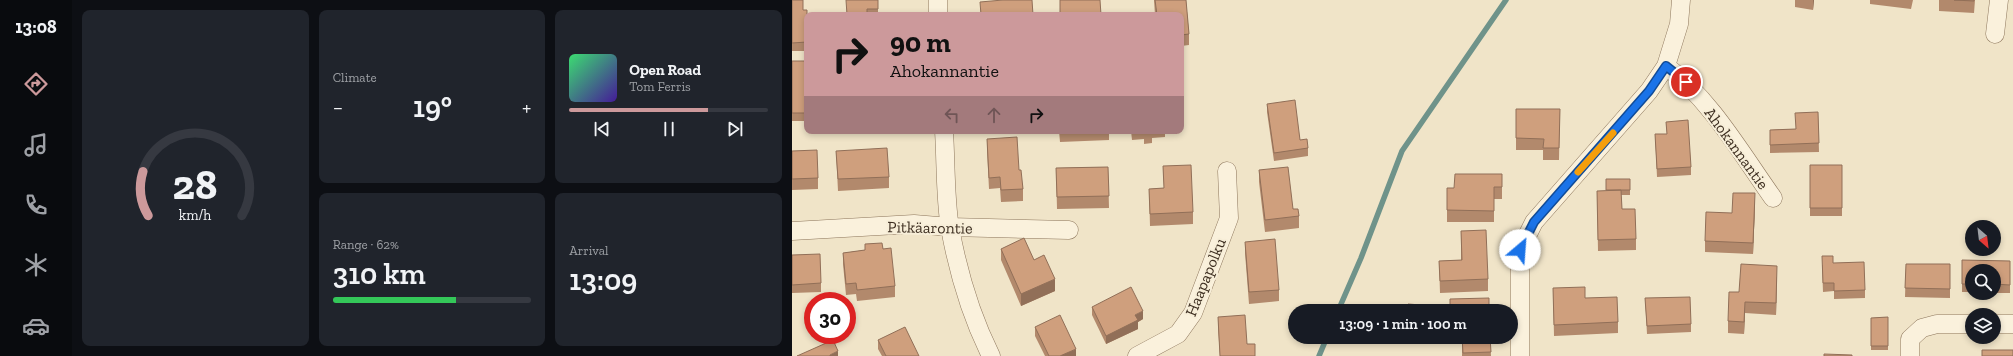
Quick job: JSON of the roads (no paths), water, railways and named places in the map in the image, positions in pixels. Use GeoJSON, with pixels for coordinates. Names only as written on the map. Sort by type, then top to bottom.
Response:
{"type":"FeatureCollection","features":[{"type":"Feature","properties":{"kind":"street"},"geometry":{"type":"LineString","coordinates":[[938,0],[938,12]]}},
{"type":"Feature","properties":{"kind":"street"},"geometry":{"type":"LineString","coordinates":[[1520,356],[1520,250],[1534,222],[1649,91],[1666,66],[1679,24],[1681,0]]}},
{"type":"Feature","properties":{"kind":"street"},"geometry":{"type":"LineString","coordinates":[[1995,34],[1999,0]]}},
{"type":"Feature","properties":{"kind":"street","name":"Ahokannantie"},"geometry":{"type":"LineString","coordinates":[[1666,66],[1679,76],[1701,98],[1773,198]]}},
{"type":"Feature","properties":{"kind":"street"},"geometry":{"type":"LineString","coordinates":[[944,134],[950,227],[965,290],[981,337],[991,356]]}},
{"type":"Feature","properties":{"kind":"street","name":"Haapapolku"},"geometry":{"type":"LineString","coordinates":[[1138,356],[1178,334],[1193,314],[1229,218],[1228,171]]}},
{"type":"Feature","properties":{"kind":"street","name":"Pitkäarontie"},"geometry":{"type":"LineString","coordinates":[[792,231],[914,224],[950,227],[1069,230]]}},
{"type":"Feature","properties":{"kind":"street"},"geometry":{"type":"LineString","coordinates":[[1910,356],[1910,339],[1922,328],[1938,324],[1965,324]]}},
{"type":"Feature","properties":{"kind":"street"},"geometry":{"type":"LineString","coordinates":[[2001,324],[2013,324]]}},
{"type":"Feature","properties":{"kind":"waterway"},"geometry":{"type":"LineString","coordinates":[[1341,304],[1361,258],[1402,151],[1506,0]]}},
{"type":"Feature","properties":{"kind":"waterway"},"geometry":{"type":"LineString","coordinates":[[1319,356],[1324,344]]}}]}
